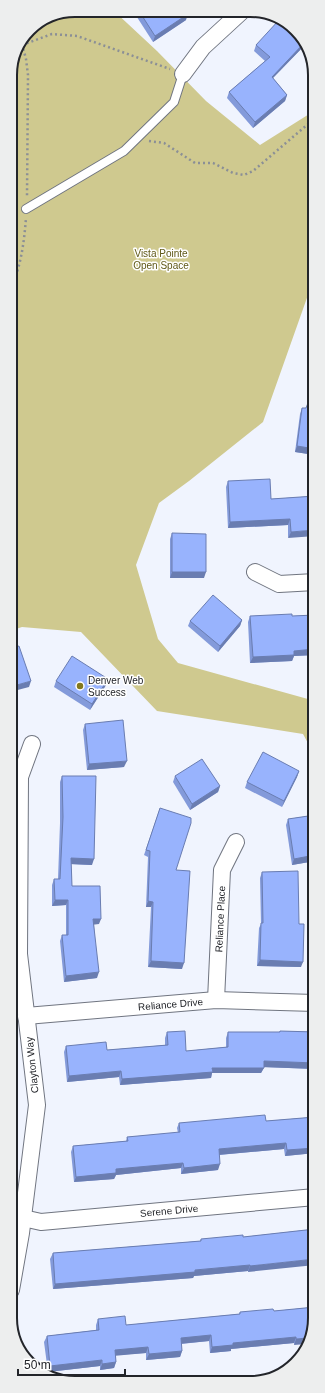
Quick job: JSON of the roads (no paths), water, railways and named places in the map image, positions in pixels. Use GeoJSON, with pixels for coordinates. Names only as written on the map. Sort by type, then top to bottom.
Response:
{"type":"FeatureCollection","features":[{"type":"Feature","properties":{"kind":"street"},"geometry":{"type":"LineString","coordinates":[[183,74],[203,47],[236,17]]}},
{"type":"Feature","properties":{"kind":"street"},"geometry":{"type":"LineString","coordinates":[[255,572],[280,584],[308,582]]}},
{"type":"Feature","properties":{"kind":"street","name":"Clayton Way"},"geometry":{"type":"LineString","coordinates":[[17,1251],[37,1105],[19,954],[20,777],[32,744]]}},
{"type":"Feature","properties":{"kind":"street","name":"Reliance Place"},"geometry":{"type":"LineString","coordinates":[[216,1000],[222,870],[236,842]]}},
{"type":"Feature","properties":{"kind":"street","name":"Reliance Drive"},"geometry":{"type":"LineString","coordinates":[[26,1016],[216,1000],[308,1003]]}},
{"type":"Feature","properties":{"kind":"street","name":"Serene Drive"},"geometry":{"type":"LineString","coordinates":[[22,1218],[42,1222],[308,1198]]}},
{"type":"Feature","properties":{"kind":"lane"},"geometry":{"type":"LineString","coordinates":[[26,209],[124,151],[174,102],[183,74]]}},
{"type":"Feature","properties":{"kind":"place","name":"Denver Web Success"},"geometry":{"type":"Point","coordinates":[80,686]}},
{"type":"Feature","properties":{"kind":"park label","name":"Vista Pointe Open Space"},"geometry":{"type":"Point","coordinates":[161,258]}}]}
